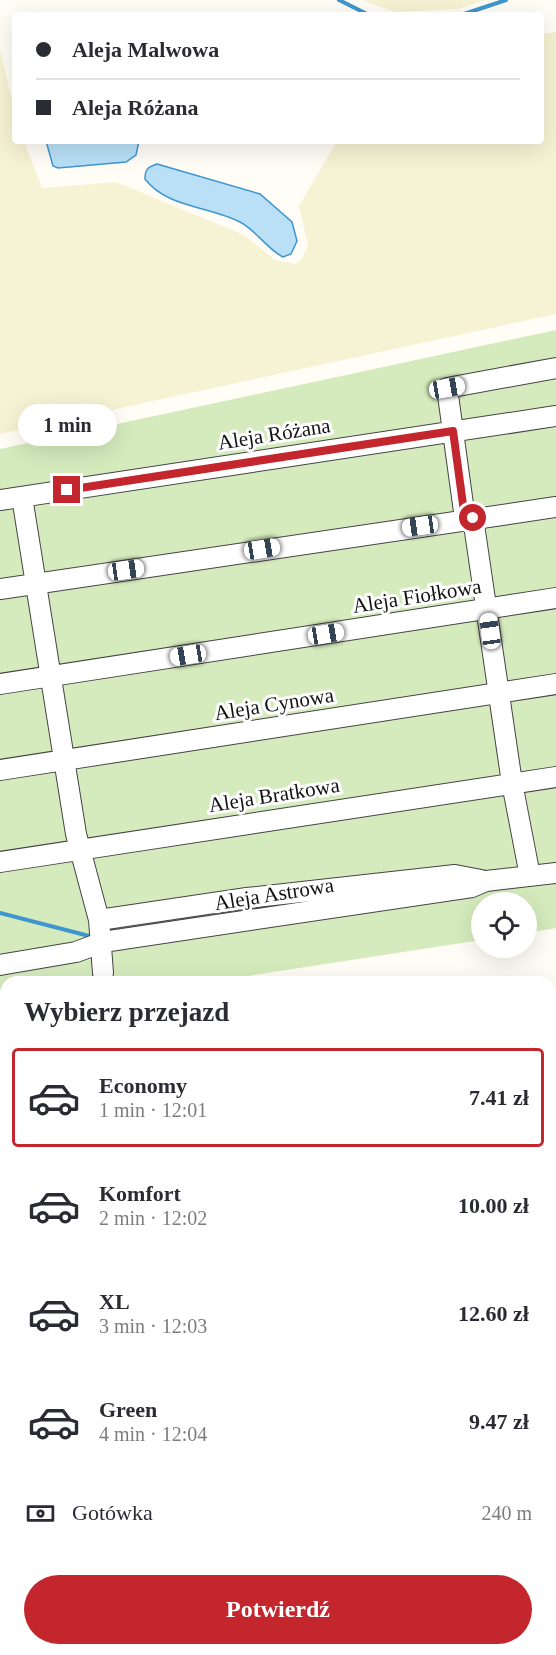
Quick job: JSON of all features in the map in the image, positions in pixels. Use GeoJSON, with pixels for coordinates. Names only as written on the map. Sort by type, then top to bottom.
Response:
{"type":"FeatureCollection","features":[{"type":"Feature","properties":{"kind":"street"},"geometry":{"type":"LineString","coordinates":[[530,876],[512,783],[487,610],[447,388],[556,368]]}},
{"type":"Feature","properties":{"kind":"street","name":"Aleja Różana"},"geometry":{"type":"LineString","coordinates":[[0,500],[556,416]]}},
{"type":"Feature","properties":{"kind":"street"},"geometry":{"type":"LineString","coordinates":[[22,497],[80,849],[103,942],[103,973]]}},
{"type":"Feature","properties":{"kind":"street"},"geometry":{"type":"LineString","coordinates":[[0,589],[469,518],[556,507]]}},
{"type":"Feature","properties":{"kind":"street","name":"Aleja Fiołkowa"},"geometry":{"type":"LineString","coordinates":[[0,684],[556,598]]}},
{"type":"Feature","properties":{"kind":"street","name":"Aleja Cynowa"},"geometry":{"type":"LineString","coordinates":[[0,770],[556,684]]}},
{"type":"Feature","properties":{"kind":"street","name":"Aleja Bratkowa"},"geometry":{"type":"LineString","coordinates":[[0,862],[556,777]]}},
{"type":"Feature","properties":{"kind":"street","name":"Aleja Astrowa"},"geometry":{"type":"LineString","coordinates":[[0,964],[76,952],[103,942],[461,888],[486,881],[556,873]]}},
{"type":"Feature","properties":{"kind":"street"},"geometry":{"type":"LineString","coordinates":[[99,920],[290,893],[454,875],[486,881]]}},
{"type":"Feature","properties":{"kind":"shaded area"},"geometry":{"type":"Polygon","coordinates":[[[362,0],[485,0],[458,9],[395,12],[362,0]]]}},
{"type":"Feature","properties":{"kind":"shaded area"},"geometry":{"type":"Polygon","coordinates":[[[556,32],[556,314],[0,434],[0,48],[12,101],[12,144],[25,144],[42,188],[116,182],[244,235],[275,260],[295,264],[302,259],[308,245],[299,206],[335,144],[544,144],[544,34],[556,32]]]}},
{"type":"Feature","properties":{"kind":"green space"},"geometry":{"type":"Polygon","coordinates":[[[556,330],[556,928],[537,931],[537,892],[471,892],[471,942],[248,976],[0,976],[0,449],[556,330]]]}},
{"type":"Feature","properties":{"kind":"water"},"geometry":{"type":"Polygon","coordinates":[[[47,144],[138,144],[136,155],[126,162],[58,168],[53,166],[47,144]]]}},
{"type":"Feature","properties":{"kind":"water"},"geometry":{"type":"Polygon","coordinates":[[[157,164],[260,194],[292,222],[297,241],[291,254],[283,257],[277,254],[240,222],[177,201],[154,189],[145,176],[151,166],[157,164]]]}},
{"type":"Feature","properties":{"kind":"waterway"},"geometry":{"type":"LineString","coordinates":[[339,0],[363,12]]}},
{"type":"Feature","properties":{"kind":"waterway"},"geometry":{"type":"LineString","coordinates":[[470,12],[506,0]]}},
{"type":"Feature","properties":{"kind":"waterway"},"geometry":{"type":"LineString","coordinates":[[0,913],[93,937]]}},
{"type":"Feature","properties":{"kind":"route"},"geometry":{"type":"LineString","coordinates":[[67,490],[453,431],[465,519],[473,518]]}}]}
